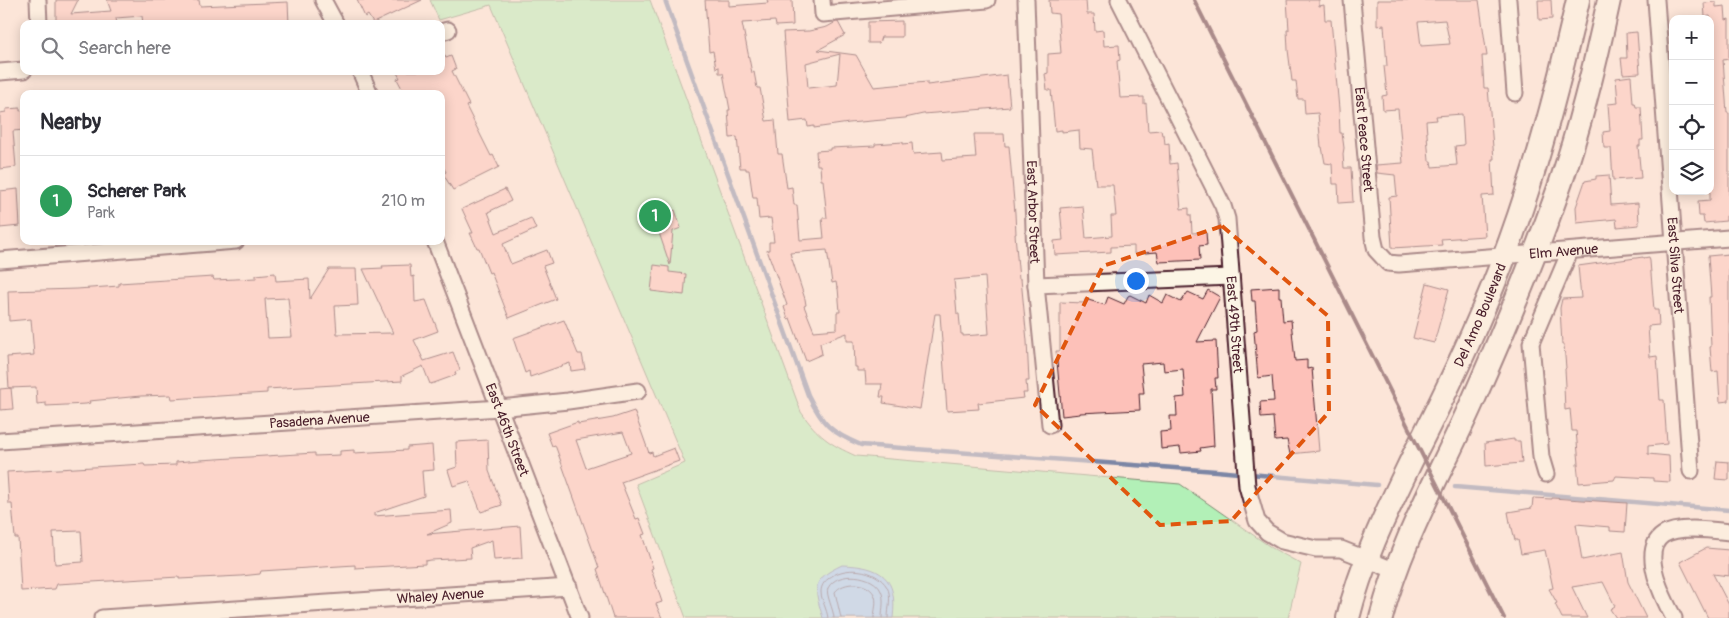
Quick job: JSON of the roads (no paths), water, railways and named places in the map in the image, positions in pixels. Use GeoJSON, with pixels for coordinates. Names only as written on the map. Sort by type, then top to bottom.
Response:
{"type":"FeatureCollection","features":[{"type":"Feature","properties":{"kind":"main road","name":"Del Amo Boulevard"},"geometry":{"type":"LineString","coordinates":[[1348,618],[1366,560],[1388,508],[1451,382],[1479,319],[1525,200],[1552,111],[1578,0]]}},
{"type":"Feature","properties":{"kind":"main road","name":"Del Amo Boulevard"},"geometry":{"type":"LineString","coordinates":[[1380,618],[1416,519],[1474,398],[1535,254],[1561,182],[1582,114],[1609,0]]}},
{"type":"Feature","properties":{"kind":"street"},"geometry":{"type":"LineString","coordinates":[[38,0],[38,20]]}},
{"type":"Feature","properties":{"kind":"street"},"geometry":{"type":"LineString","coordinates":[[323,0],[334,20]]}},
{"type":"Feature","properties":{"kind":"street"},"geometry":{"type":"LineString","coordinates":[[823,7],[987,0]]}},
{"type":"Feature","properties":{"kind":"street","name":"East Arbor Street"},"geometry":{"type":"LineString","coordinates":[[1026,0],[1036,285],[1050,425]]}},
{"type":"Feature","properties":{"kind":"street","name":"East 49th Street"},"geometry":{"type":"LineString","coordinates":[[1119,0],[1227,219],[1247,486],[1257,521],[1267,532],[1282,541],[1316,549],[1341,549],[1396,571]]}},
{"type":"Feature","properties":{"kind":"street","name":"East Peace Street"},"geometry":{"type":"LineString","coordinates":[[1352,0],[1376,250],[1388,264],[1399,264]]}},
{"type":"Feature","properties":{"kind":"street"},"geometry":{"type":"LineString","coordinates":[[1508,0],[1515,93]]}},
{"type":"Feature","properties":{"kind":"street","name":"East Silva Street"},"geometry":{"type":"LineString","coordinates":[[1656,0],[1691,471]]}},
{"type":"Feature","properties":{"kind":"street"},"geometry":{"type":"LineString","coordinates":[[0,72],[20,70]]}},
{"type":"Feature","properties":{"kind":"street"},"geometry":{"type":"LineString","coordinates":[[362,75],[368,90]]}},
{"type":"Feature","properties":{"kind":"street","name":"Elm Avenue"},"geometry":{"type":"LineString","coordinates":[[1399,264],[1729,238]]}},
{"type":"Feature","properties":{"kind":"street"},"geometry":{"type":"LineString","coordinates":[[0,260],[186,245]]}},
{"type":"Feature","properties":{"kind":"street","name":"East 46th Street"},"geometry":{"type":"LineString","coordinates":[[437,245],[580,618]]}},
{"type":"Feature","properties":{"kind":"street"},"geometry":{"type":"LineString","coordinates":[[1546,474],[1541,457],[1531,343],[1570,250]]}},
{"type":"Feature","properties":{"kind":"street"},"geometry":{"type":"LineString","coordinates":[[1036,285],[1231,277]]}},
{"type":"Feature","properties":{"kind":"street","name":"Pasadena Avenue"},"geometry":{"type":"LineString","coordinates":[[0,442],[500,408],[638,391]]}},
{"type":"Feature","properties":{"kind":"street"},"geometry":{"type":"LineString","coordinates":[[1674,618],[1661,595],[1655,574],[1653,556],[1656,543],[1662,535],[1678,531],[1729,532]]}},
{"type":"Feature","properties":{"kind":"street","name":"Whaley Avenue"},"geometry":{"type":"LineString","coordinates":[[102,618],[569,588]]}},
{"type":"Feature","properties":{"kind":"water"},"geometry":{"type":"Polygon","coordinates":[[[842,565],[867,568],[877,571],[884,576],[893,593],[893,618],[823,618],[817,586],[824,575],[842,565]]]}},
{"type":"Feature","properties":{"kind":"waterway"},"geometry":{"type":"LineString","coordinates":[[665,0],[808,395],[823,421],[842,436],[861,445],[1216,471],[1377,485]]}},
{"type":"Feature","properties":{"kind":"waterway"},"geometry":{"type":"LineString","coordinates":[[1455,487],[1729,510]]}},
{"type":"Feature","properties":{"kind":"railway"},"geometry":{"type":"LineString","coordinates":[[1194,0],[1504,618]]}},
{"type":"Feature","properties":{"kind":"place","name":"Scherer Park"},"geometry":{"type":"Point","coordinates":[655,216]}}]}
